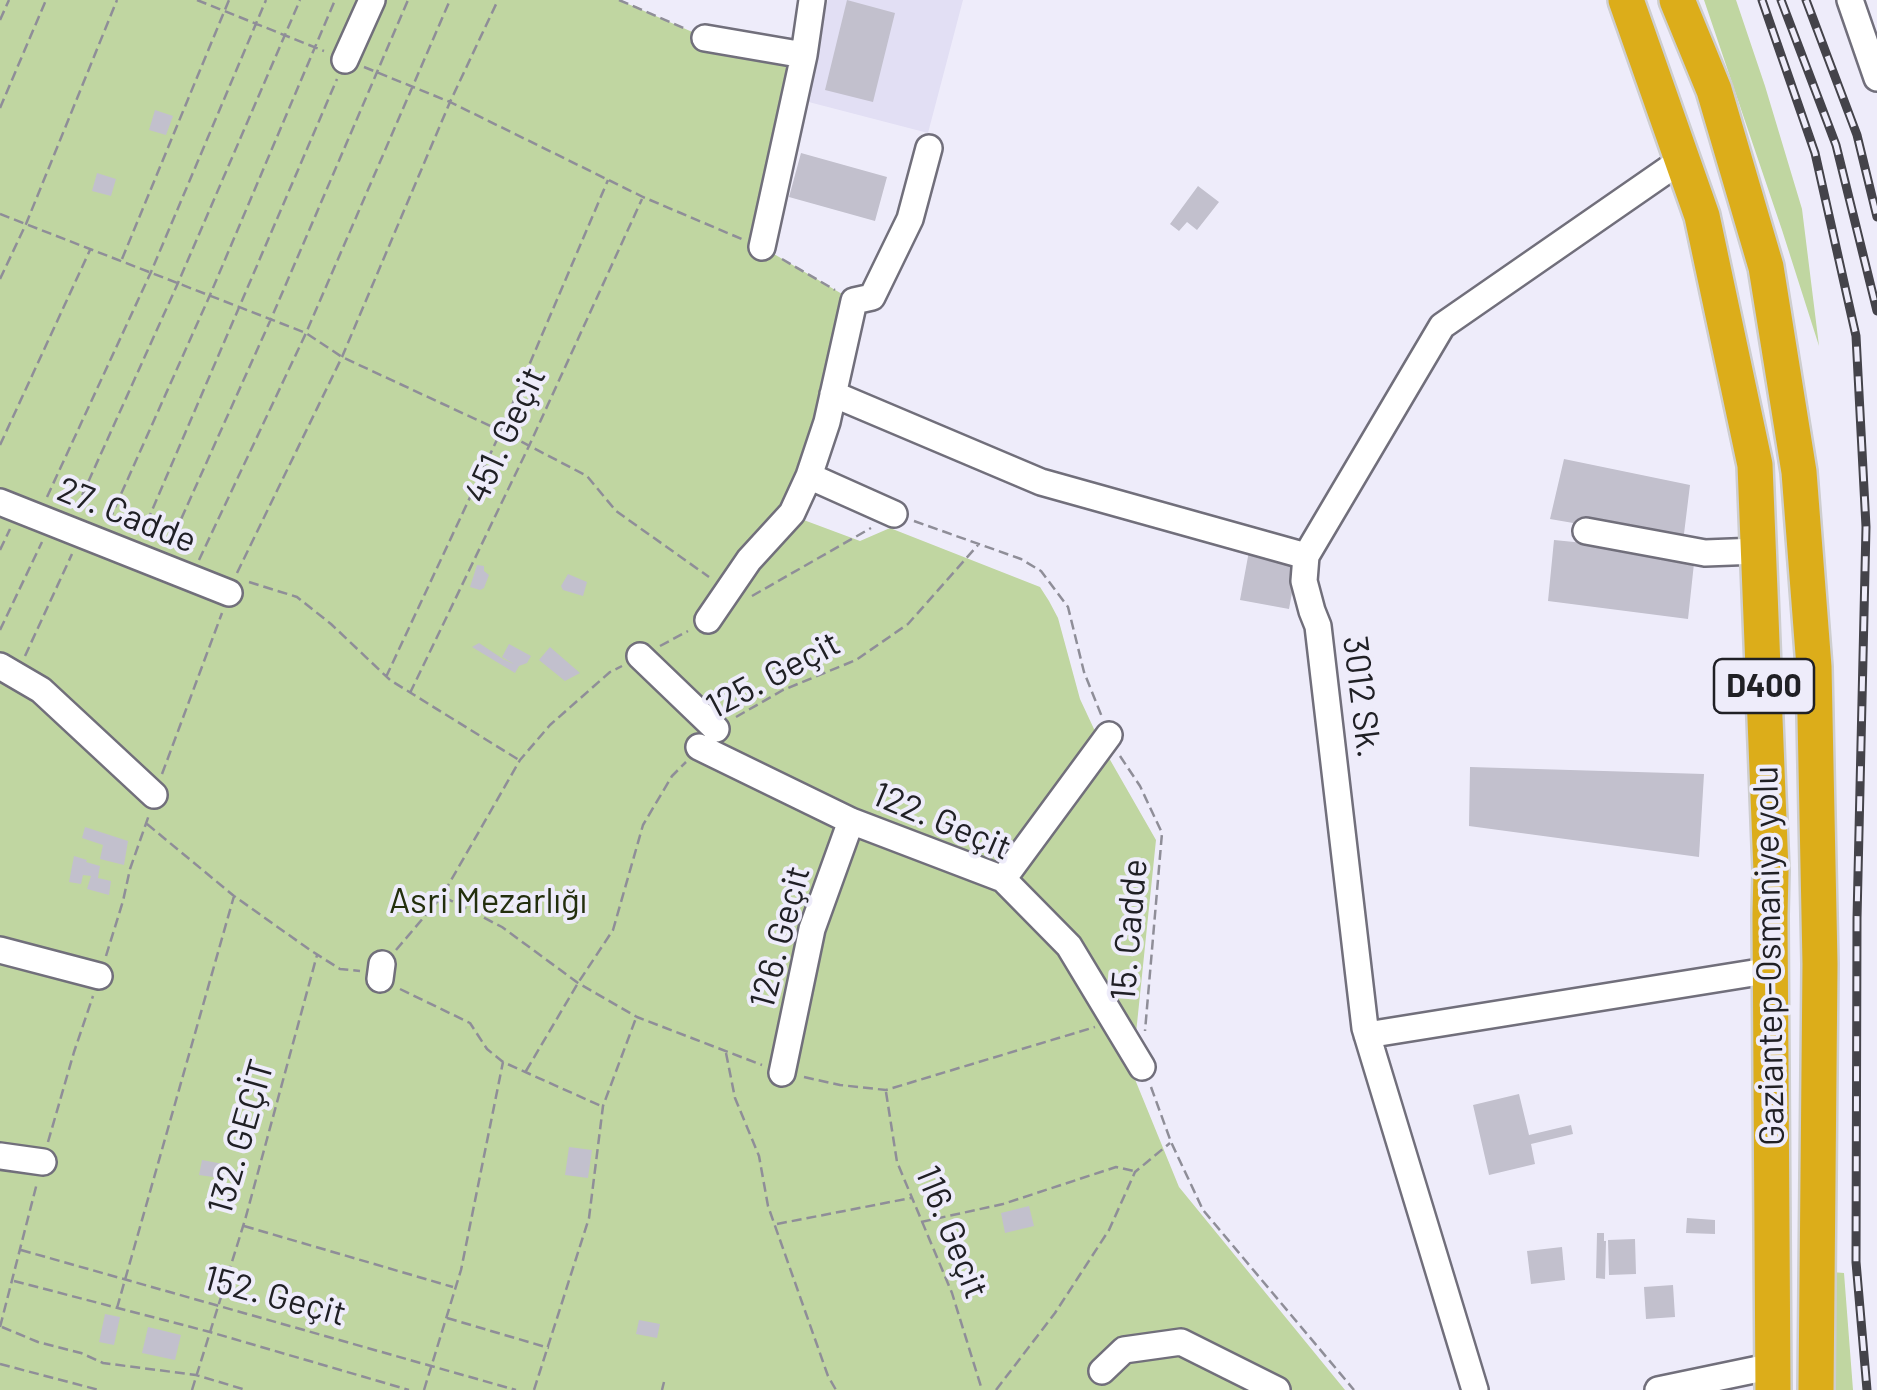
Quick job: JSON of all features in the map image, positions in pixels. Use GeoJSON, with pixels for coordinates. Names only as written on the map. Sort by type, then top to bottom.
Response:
{"type":"FeatureCollection","features":[{"type":"Feature","properties":{"kind":"highway","name":"Gaziantep-Osmaniye yolu"},"geometry":{"type":"LineString","coordinates":[[1626,0],[1702,216],[1755,465],[1772,870],[1773,1378]]}},
{"type":"Feature","properties":{"kind":"highway","name":"Gaziantep-Osmaniye yolu"},"geometry":{"type":"LineString","coordinates":[[1676,0],[1714,90],[1766,267],[1800,472],[1814,667],[1820,964],[1816,1390]]}},
{"type":"Feature","properties":{"kind":"street"},"geometry":{"type":"LineString","coordinates":[[345,60],[372,0]]}},
{"type":"Feature","properties":{"kind":"street"},"geometry":{"type":"LineString","coordinates":[[762,247],[804,55],[812,0]]}},
{"type":"Feature","properties":{"kind":"street"},"geometry":{"type":"LineString","coordinates":[[1850,0],[1877,78]]}},
{"type":"Feature","properties":{"kind":"street"},"geometry":{"type":"LineString","coordinates":[[706,38],[804,55]]}},
{"type":"Feature","properties":{"kind":"street"},"geometry":{"type":"LineString","coordinates":[[708,620],[749,560],[792,513],[827,422],[854,301],[872,298],[910,219],[929,148]]}},
{"type":"Feature","properties":{"kind":"street"},"geometry":{"type":"LineString","coordinates":[[833,394],[1042,482],[1306,556],[1442,326],[1682,159]]}},
{"type":"Feature","properties":{"kind":"street"},"geometry":{"type":"LineString","coordinates":[[809,476],[894,514]]}},
{"type":"Feature","properties":{"kind":"street","name":"27. Cadde"},"geometry":{"type":"LineString","coordinates":[[0,502],[191,578],[232,585]]}},
{"type":"Feature","properties":{"kind":"street"},"geometry":{"type":"LineString","coordinates":[[1586,531],[1705,553],[1758,551]]}},
{"type":"Feature","properties":{"kind":"street","name":"3012 Sk."},"geometry":{"type":"LineString","coordinates":[[1306,556],[1304,581],[1318,626],[1367,1035],[1475,1390]]}},
{"type":"Feature","properties":{"kind":"street","name":"122. Geçit"},"geometry":{"type":"LineString","coordinates":[[640,656],[708,738],[851,820],[1002,879],[1069,946],[1142,1067]]}},
{"type":"Feature","properties":{"kind":"street"},"geometry":{"type":"LineString","coordinates":[[8,671],[40,690],[154,794]]}},
{"type":"Feature","properties":{"kind":"street"},"geometry":{"type":"LineString","coordinates":[[1002,879],[1109,735]]}},
{"type":"Feature","properties":{"kind":"street","name":"126. Geçit"},"geometry":{"type":"LineString","coordinates":[[782,1072],[812,929],[851,820]]}},
{"type":"Feature","properties":{"kind":"street"},"geometry":{"type":"LineString","coordinates":[[0,950],[100,976]]}},
{"type":"Feature","properties":{"kind":"street"},"geometry":{"type":"LineString","coordinates":[[1367,1035],[1772,970]]}},
{"type":"Feature","properties":{"kind":"street"},"geometry":{"type":"LineString","coordinates":[[0,1156],[43,1162]]}},
{"type":"Feature","properties":{"kind":"street"},"geometry":{"type":"LineString","coordinates":[[1102,1371],[1124,1350],[1182,1342],[1277,1390]]}},
{"type":"Feature","properties":{"kind":"street"},"geometry":{"type":"LineString","coordinates":[[1658,1390],[1773,1378]]}},
{"type":"Feature","properties":{"kind":"path"},"geometry":{"type":"LineString","coordinates":[[0,20],[10,0]]}},
{"type":"Feature","properties":{"kind":"path"},"geometry":{"type":"LineString","coordinates":[[0,108],[46,0]]}},
{"type":"Feature","properties":{"kind":"path"},"geometry":{"type":"LineString","coordinates":[[0,278],[26,224],[116,0]]}},
{"type":"Feature","properties":{"kind":"path"},"geometry":{"type":"LineString","coordinates":[[197,0],[450,102],[643,197],[762,247],[854,301]]}},
{"type":"Feature","properties":{"kind":"path"},"geometry":{"type":"LineString","coordinates":[[121,260],[229,0]]}},
{"type":"Feature","properties":{"kind":"path"},"geometry":{"type":"LineString","coordinates":[[68,529],[151,272],[266,0]]}},
{"type":"Feature","properties":{"kind":"path"},"geometry":{"type":"LineString","coordinates":[[8,671],[300,0]]}},
{"type":"Feature","properties":{"kind":"path"},"geometry":{"type":"LineString","coordinates":[[0,630],[68,529],[210,295],[335,0]]}},
{"type":"Feature","properties":{"kind":"path"},"geometry":{"type":"LineString","coordinates":[[160,565],[272,320],[408,0]]}},
{"type":"Feature","properties":{"kind":"path"},"geometry":{"type":"LineString","coordinates":[[191,578],[306,333],[450,0]]}},
{"type":"Feature","properties":{"kind":"path"},"geometry":{"type":"LineString","coordinates":[[246,1390],[196,1376],[104,1363],[0,1326],[74,1052],[130,869],[232,585],[342,357],[450,102],[498,0]]}},
{"type":"Feature","properties":{"kind":"path"},"geometry":{"type":"LineString","coordinates":[[619,0],[706,38]]}},
{"type":"Feature","properties":{"kind":"path"},"geometry":{"type":"LineString","coordinates":[[132,554],[345,60]]}},
{"type":"Feature","properties":{"kind":"path"},"geometry":{"type":"LineString","coordinates":[[386,677],[501,431],[608,180]]}},
{"type":"Feature","properties":{"kind":"path","name":"451. Geçit"},"geometry":{"type":"LineString","coordinates":[[410,693],[643,197]]}},
{"type":"Feature","properties":{"kind":"path"},"geometry":{"type":"LineString","coordinates":[[0,214],[306,333],[342,357],[501,431],[588,476],[616,511],[728,590]]}},
{"type":"Feature","properties":{"kind":"path"},"geometry":{"type":"LineString","coordinates":[[0,445],[90,248]]}},
{"type":"Feature","properties":{"kind":"path"},"geometry":{"type":"LineString","coordinates":[[754,595],[894,514]]}},
{"type":"Feature","properties":{"kind":"path","name":"15. Cadde"},"geometry":{"type":"LineString","coordinates":[[894,514],[1021,559],[1042,571],[1068,608],[1084,672],[1109,735],[1140,786],[1162,833],[1146,1027]]}},
{"type":"Feature","properties":{"kind":"path","name":"125. Geçit"},"geometry":{"type":"LineString","coordinates":[[526,1071],[614,930],[643,825],[672,776],[708,738],[783,690],[856,660],[908,624],[979,544]]}},
{"type":"Feature","properties":{"kind":"path"},"geometry":{"type":"LineString","coordinates":[[232,585],[297,597],[386,677],[520,760]]}},
{"type":"Feature","properties":{"kind":"path"},"geometry":{"type":"LineString","coordinates":[[381,971],[442,896],[520,760],[550,724],[610,672],[708,620]]}},
{"type":"Feature","properties":{"kind":"path"},"geometry":{"type":"LineString","coordinates":[[146,824],[234,896],[340,970],[381,971],[470,1023],[487,1049],[503,1062],[602,1106]]}},
{"type":"Feature","properties":{"kind":"path"},"geometry":{"type":"LineString","coordinates":[[117,1308],[234,896]]}},
{"type":"Feature","properties":{"kind":"path","name":"132. GEÇİT"},"geometry":{"type":"LineString","coordinates":[[192,1390],[243,1226],[317,954]]}},
{"type":"Feature","properties":{"kind":"path"},"geometry":{"type":"LineString","coordinates":[[534,1390],[589,1218],[602,1106],[637,1016]]}},
{"type":"Feature","properties":{"kind":"path"},"geometry":{"type":"LineString","coordinates":[[726,1051],[736,1098],[759,1156],[768,1206],[836,1390]]}},
{"type":"Feature","properties":{"kind":"path"},"geometry":{"type":"LineString","coordinates":[[424,1390],[461,1270],[503,1062]]}},
{"type":"Feature","properties":{"kind":"path"},"geometry":{"type":"LineString","coordinates":[[1142,1067],[1171,1142],[1204,1210],[1354,1390]]}},
{"type":"Feature","properties":{"kind":"path","name":"116. Geçit"},"geometry":{"type":"LineString","coordinates":[[886,1090],[897,1162],[952,1293],[982,1390]]}},
{"type":"Feature","properties":{"kind":"path"},"geometry":{"type":"LineString","coordinates":[[996,1390],[1054,1313],[1108,1230],[1135,1172],[1171,1142]]}},
{"type":"Feature","properties":{"kind":"path"},"geometry":{"type":"LineString","coordinates":[[921,1222],[1003,1204],[1116,1168],[1135,1172]]}},
{"type":"Feature","properties":{"kind":"path"},"geometry":{"type":"LineString","coordinates":[[775,1225],[912,1198]]}},
{"type":"Feature","properties":{"kind":"path"},"geometry":{"type":"LineString","coordinates":[[243,1226],[455,1288]]}},
{"type":"Feature","properties":{"kind":"path","name":"152. Geçit"},"geometry":{"type":"LineString","coordinates":[[20,1250],[516,1390]]}},
{"type":"Feature","properties":{"kind":"path"},"geometry":{"type":"LineString","coordinates":[[12,1280],[409,1390]]}},
{"type":"Feature","properties":{"kind":"path"},"geometry":{"type":"LineString","coordinates":[[446,1318],[549,1348]]}},
{"type":"Feature","properties":{"kind":"path"},"geometry":{"type":"LineString","coordinates":[[0,1364],[99,1390]]}},
{"type":"Feature","properties":{"kind":"path"},"geometry":{"type":"LineString","coordinates":[[662,1390],[664,1382]]}},
{"type":"Feature","properties":{"kind":"shaded area"},"geometry":{"type":"Polygon","coordinates":[[[828,0],[963,0],[928,133],[801,100],[828,0]]]}},
{"type":"Feature","properties":{"kind":"green space","name":"Asri Mezarlığı"},"geometry":{"type":"Polygon","coordinates":[[[0,0],[619,0],[713,41],[801,59],[762,247],[854,301],[793,516],[860,541],[890,528],[1040,587],[1049,601],[1058,618],[1080,699],[1156,840],[1132,1072],[1179,1187],[1345,1390],[0,1390],[0,0]]]}},
{"type":"Feature","properties":{"kind":"green space"},"geometry":{"type":"Polygon","coordinates":[[[1704,0],[1736,0],[1765,86],[1802,209],[1819,346],[1782,230],[1704,0]]]}},
{"type":"Feature","properties":{"kind":"green space"},"geometry":{"type":"Polygon","coordinates":[[[1832,1272],[1844,1273],[1853,1390],[1832,1390],[1832,1272]]]}},
{"type":"Feature","properties":{"kind":"building"},"geometry":{"type":"Polygon","coordinates":[[[847,0],[895,13],[873,102],[825,90],[847,0]]]}},
{"type":"Feature","properties":{"kind":"building"},"geometry":{"type":"Polygon","coordinates":[[[155,110],[173,116],[166,135],[149,130],[155,110]]]}},
{"type":"Feature","properties":{"kind":"building"},"geometry":{"type":"Polygon","coordinates":[[[801,153],[887,177],[875,221],[789,197],[801,153]]]}},
{"type":"Feature","properties":{"kind":"building"},"geometry":{"type":"Polygon","coordinates":[[[97,173],[116,179],[111,196],[92,191],[97,173]]]}},
{"type":"Feature","properties":{"kind":"building"},"geometry":{"type":"Polygon","coordinates":[[[1198,186],[1219,202],[1197,230],[1187,222],[1179,231],[1170,224],[1198,186]]]}},
{"type":"Feature","properties":{"kind":"building"},"geometry":{"type":"Polygon","coordinates":[[[1564,459],[1690,485],[1683,542],[1550,519],[1564,459]]]}},
{"type":"Feature","properties":{"kind":"building"},"geometry":{"type":"Polygon","coordinates":[[[1554,540],[1695,554],[1688,619],[1548,601],[1554,540]]]}},
{"type":"Feature","properties":{"kind":"building"},"geometry":{"type":"Polygon","coordinates":[[[1249,551],[1298,560],[1289,609],[1240,600],[1249,551]]]}},
{"type":"Feature","properties":{"kind":"building"},"geometry":{"type":"Polygon","coordinates":[[[477,565],[484,566],[489,575],[480,590],[470,587],[477,565]]]}},
{"type":"Feature","properties":{"kind":"building"},"geometry":{"type":"Polygon","coordinates":[[[568,574],[587,582],[583,596],[563,590],[561,586],[568,574]]]}},
{"type":"Feature","properties":{"kind":"building"},"geometry":{"type":"Polygon","coordinates":[[[479,643],[503,659],[514,664],[502,657],[509,644],[531,656],[515,673],[472,647],[479,643]]]}},
{"type":"Feature","properties":{"kind":"building"},"geometry":{"type":"Polygon","coordinates":[[[550,647],[580,673],[565,681],[539,660],[550,647]]]}},
{"type":"Feature","properties":{"kind":"building"},"geometry":{"type":"Polygon","coordinates":[[[1470,767],[1704,774],[1699,857],[1469,826],[1470,767]]]}},
{"type":"Feature","properties":{"kind":"building"},"geometry":{"type":"Polygon","coordinates":[[[85,827],[128,841],[124,865],[100,859],[103,845],[82,838],[85,827]]]}},
{"type":"Feature","properties":{"kind":"building"},"geometry":{"type":"Polygon","coordinates":[[[74,856],[100,866],[98,878],[111,881],[109,895],[87,889],[91,876],[83,875],[81,884],[69,882],[74,856]]]}},
{"type":"Feature","properties":{"kind":"building"},"geometry":{"type":"Polygon","coordinates":[[[1519,1094],[1529,1135],[1571,1125],[1573,1134],[1531,1144],[1535,1164],[1489,1175],[1473,1105],[1519,1094]]]}},
{"type":"Feature","properties":{"kind":"building"},"geometry":{"type":"Polygon","coordinates":[[[569,1147],[592,1150],[588,1178],[565,1175],[569,1147]]]}},
{"type":"Feature","properties":{"kind":"building"},"geometry":{"type":"Polygon","coordinates":[[[202,1160],[223,1164],[220,1178],[199,1175],[202,1160]]]}},
{"type":"Feature","properties":{"kind":"building"},"geometry":{"type":"Polygon","coordinates":[[[1029,1206],[1034,1226],[1005,1233],[1001,1213],[1029,1206]]]}},
{"type":"Feature","properties":{"kind":"building"},"geometry":{"type":"Polygon","coordinates":[[[1687,1218],[1715,1220],[1715,1234],[1686,1233],[1687,1218]]]}},
{"type":"Feature","properties":{"kind":"building"},"geometry":{"type":"Polygon","coordinates":[[[1597,1233],[1604,1233],[1606,1241],[1605,1279],[1596,1278],[1597,1233]]]}},
{"type":"Feature","properties":{"kind":"building"},"geometry":{"type":"Polygon","coordinates":[[[1635,1239],[1636,1274],[1609,1275],[1608,1240],[1635,1239]]]}},
{"type":"Feature","properties":{"kind":"building"},"geometry":{"type":"Polygon","coordinates":[[[1562,1247],[1565,1280],[1531,1284],[1527,1251],[1562,1247]]]}},
{"type":"Feature","properties":{"kind":"building"},"geometry":{"type":"Polygon","coordinates":[[[1673,1285],[1675,1317],[1646,1319],[1644,1287],[1673,1285]]]}},
{"type":"Feature","properties":{"kind":"building"},"geometry":{"type":"Polygon","coordinates":[[[105,1314],[120,1317],[114,1345],[99,1342],[105,1314]]]}},
{"type":"Feature","properties":{"kind":"building"},"geometry":{"type":"Polygon","coordinates":[[[639,1320],[660,1324],[657,1338],[636,1334],[639,1320]]]}},
{"type":"Feature","properties":{"kind":"building"},"geometry":{"type":"Polygon","coordinates":[[[148,1327],[181,1335],[175,1360],[142,1353],[148,1327]]]}},
{"type":"Feature","properties":{"kind":"railway"},"geometry":{"type":"LineString","coordinates":[[1762,0],[1815,153],[1856,336],[1866,527],[1857,918],[1856,1262],[1867,1390]]}},
{"type":"Feature","properties":{"kind":"railway"},"geometry":{"type":"LineString","coordinates":[[1781,0],[1836,145],[1877,311]]}},
{"type":"Feature","properties":{"kind":"railway"},"geometry":{"type":"LineString","coordinates":[[1806,0],[1857,135],[1877,217]]}}]}
